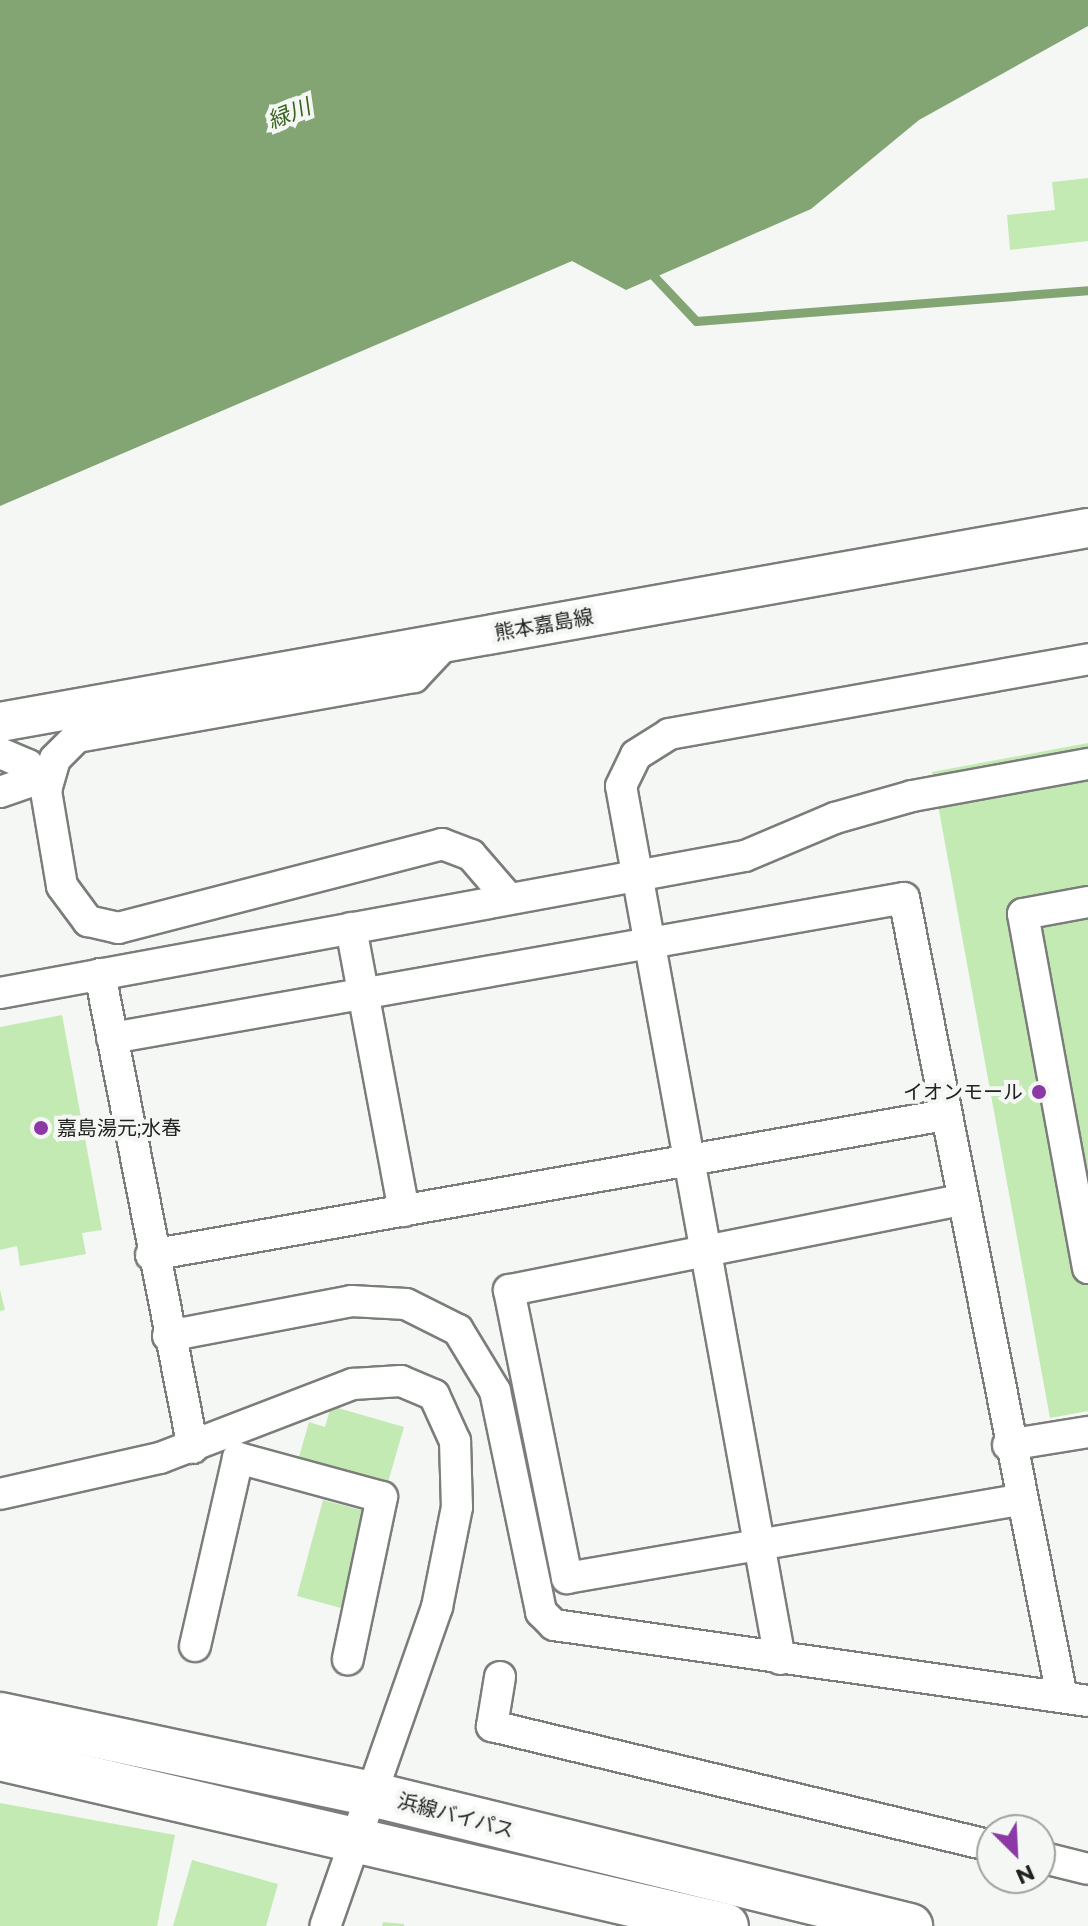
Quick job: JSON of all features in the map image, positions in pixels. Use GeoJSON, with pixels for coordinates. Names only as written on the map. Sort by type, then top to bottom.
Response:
{"type":"FeatureCollection","features":[{"type":"Feature","properties":{"kind":"highway","name":"浜線バイパス"},"geometry":{"type":"LineString","coordinates":[[0,1715],[375,1795],[910,1926]]}},
{"type":"Feature","properties":{"kind":"highway"},"geometry":{"type":"LineString","coordinates":[[0,1758],[359,1846],[726,1926]]}},
{"type":"Feature","properties":{"kind":"main road","name":"熊本嘉島線"},"geometry":{"type":"LineString","coordinates":[[0,722],[1088,528]]}},
{"type":"Feature","properties":{"kind":"street"},"geometry":{"type":"LineString","coordinates":[[41,785],[55,759],[77,737],[414,677],[446,643]]}},
{"type":"Feature","properties":{"kind":"street"},"geometry":{"type":"LineString","coordinates":[[780,1659],[621,786],[636,755],[669,734],[1088,659]]}},
{"type":"Feature","properties":{"kind":"street"},"geometry":{"type":"LineString","coordinates":[[0,753],[28,765],[41,785],[62,886],[88,921],[118,928],[442,844],[471,855],[509,899]]}},
{"type":"Feature","properties":{"kind":"street"},"geometry":{"type":"LineString","coordinates":[[0,993],[745,856],[835,818],[912,796],[1088,764]]}},
{"type":"Feature","properties":{"kind":"street"},"geometry":{"type":"LineString","coordinates":[[0,792],[41,785]]}},
{"type":"Feature","properties":{"kind":"street"},"geometry":{"type":"LineString","coordinates":[[112,1038],[904,898],[1008,1445],[1020,1500],[1075,1699],[554,1625],[541,1612],[495,1391],[458,1330],[406,1304],[351,1301],[168,1336]]}},
{"type":"Feature","properties":{"kind":"street"},"geometry":{"type":"LineString","coordinates":[[1088,902],[1023,914],[1088,1268]]}},
{"type":"Feature","properties":{"kind":"street"},"geometry":{"type":"LineString","coordinates":[[351,928],[404,1211]]}},
{"type":"Feature","properties":{"kind":"street"},"geometry":{"type":"LineString","coordinates":[[100,974],[151,1255],[193,1448]]}},
{"type":"Feature","properties":{"kind":"street"},"geometry":{"type":"LineString","coordinates":[[151,1255],[689,1163],[945,1115]]}},
{"type":"Feature","properties":{"kind":"street"},"geometry":{"type":"LineString","coordinates":[[961,1200],[509,1290],[567,1578],[760,1548],[1020,1500]]}},
{"type":"Feature","properties":{"kind":"street"},"geometry":{"type":"LineString","coordinates":[[232,1446],[353,1384],[401,1381],[434,1395],[455,1441],[457,1507],[437,1607],[359,1846],[325,1926]]}},
{"type":"Feature","properties":{"kind":"street"},"geometry":{"type":"LineString","coordinates":[[1008,1445],[1088,1432]]}},
{"type":"Feature","properties":{"kind":"street"},"geometry":{"type":"LineString","coordinates":[[195,1646],[232,1446]]}},
{"type":"Feature","properties":{"kind":"street"},"geometry":{"type":"LineString","coordinates":[[0,1494],[193,1448],[232,1446],[382,1497],[348,1659]]}},
{"type":"Feature","properties":{"kind":"street"},"geometry":{"type":"LineString","coordinates":[[500,1677],[492,1726],[976,1842]]}},
{"type":"Feature","properties":{"kind":"street"},"geometry":{"type":"LineString","coordinates":[[1056,1861],[1088,1869]]}},
{"type":"Feature","properties":{"kind":"water","name":"緑川"},"geometry":{"type":"Polygon","coordinates":[[[0,0],[1088,0],[1088,26],[919,120],[811,209],[626,290],[572,261],[0,506],[0,0]]]}},
{"type":"Feature","properties":{"kind":"building"},"geometry":{"type":"Polygon","coordinates":[[[1088,178],[1088,241],[1010,250],[1007,215],[1055,210],[1052,182],[1088,178]]]}},
{"type":"Feature","properties":{"kind":"building","name":"イオンモール"},"geometry":{"type":"Polygon","coordinates":[[[1088,743],[1088,1411],[1050,1418],[932,772],[1088,743]]]}},
{"type":"Feature","properties":{"kind":"building","name":"嘉島湯元;水春"},"geometry":{"type":"Polygon","coordinates":[[[62,1015],[102,1230],[82,1233],[86,1254],[20,1266],[17,1246],[0,1250],[0,1027],[62,1015]]]}},
{"type":"Feature","properties":{"kind":"building"},"geometry":{"type":"Polygon","coordinates":[[[0,1290],[5,1310],[0,1311],[0,1290]]]}},
{"type":"Feature","properties":{"kind":"building"},"geometry":{"type":"Polygon","coordinates":[[[331,1406],[404,1427],[386,1489],[297,1464],[309,1422],[325,1427],[331,1406]]]}},
{"type":"Feature","properties":{"kind":"building"},"geometry":{"type":"Polygon","coordinates":[[[323,1500],[368,1512],[341,1608],[297,1596],[323,1500]]]}},
{"type":"Feature","properties":{"kind":"building"},"geometry":{"type":"Polygon","coordinates":[[[0,1803],[175,1835],[157,1926],[0,1926],[0,1803]]]}},
{"type":"Feature","properties":{"kind":"building"},"geometry":{"type":"Polygon","coordinates":[[[192,1860],[278,1884],[266,1926],[173,1926],[192,1860]]]}},
{"type":"Feature","properties":{"kind":"building"},"geometry":{"type":"Polygon","coordinates":[[[383,1922],[404,1924],[404,1926],[382,1926],[383,1922]]]}},
{"type":"Feature","properties":{"kind":"waterway"},"geometry":{"type":"LineString","coordinates":[[648,270],[696,321],[1088,290]]}},
{"type":"Feature","properties":{"kind":"place","name":"イオンモール"},"geometry":{"type":"Point","coordinates":[1039,1092]}},
{"type":"Feature","properties":{"kind":"place","name":"嘉島湯元;水春"},"geometry":{"type":"Point","coordinates":[41,1128]}}]}
